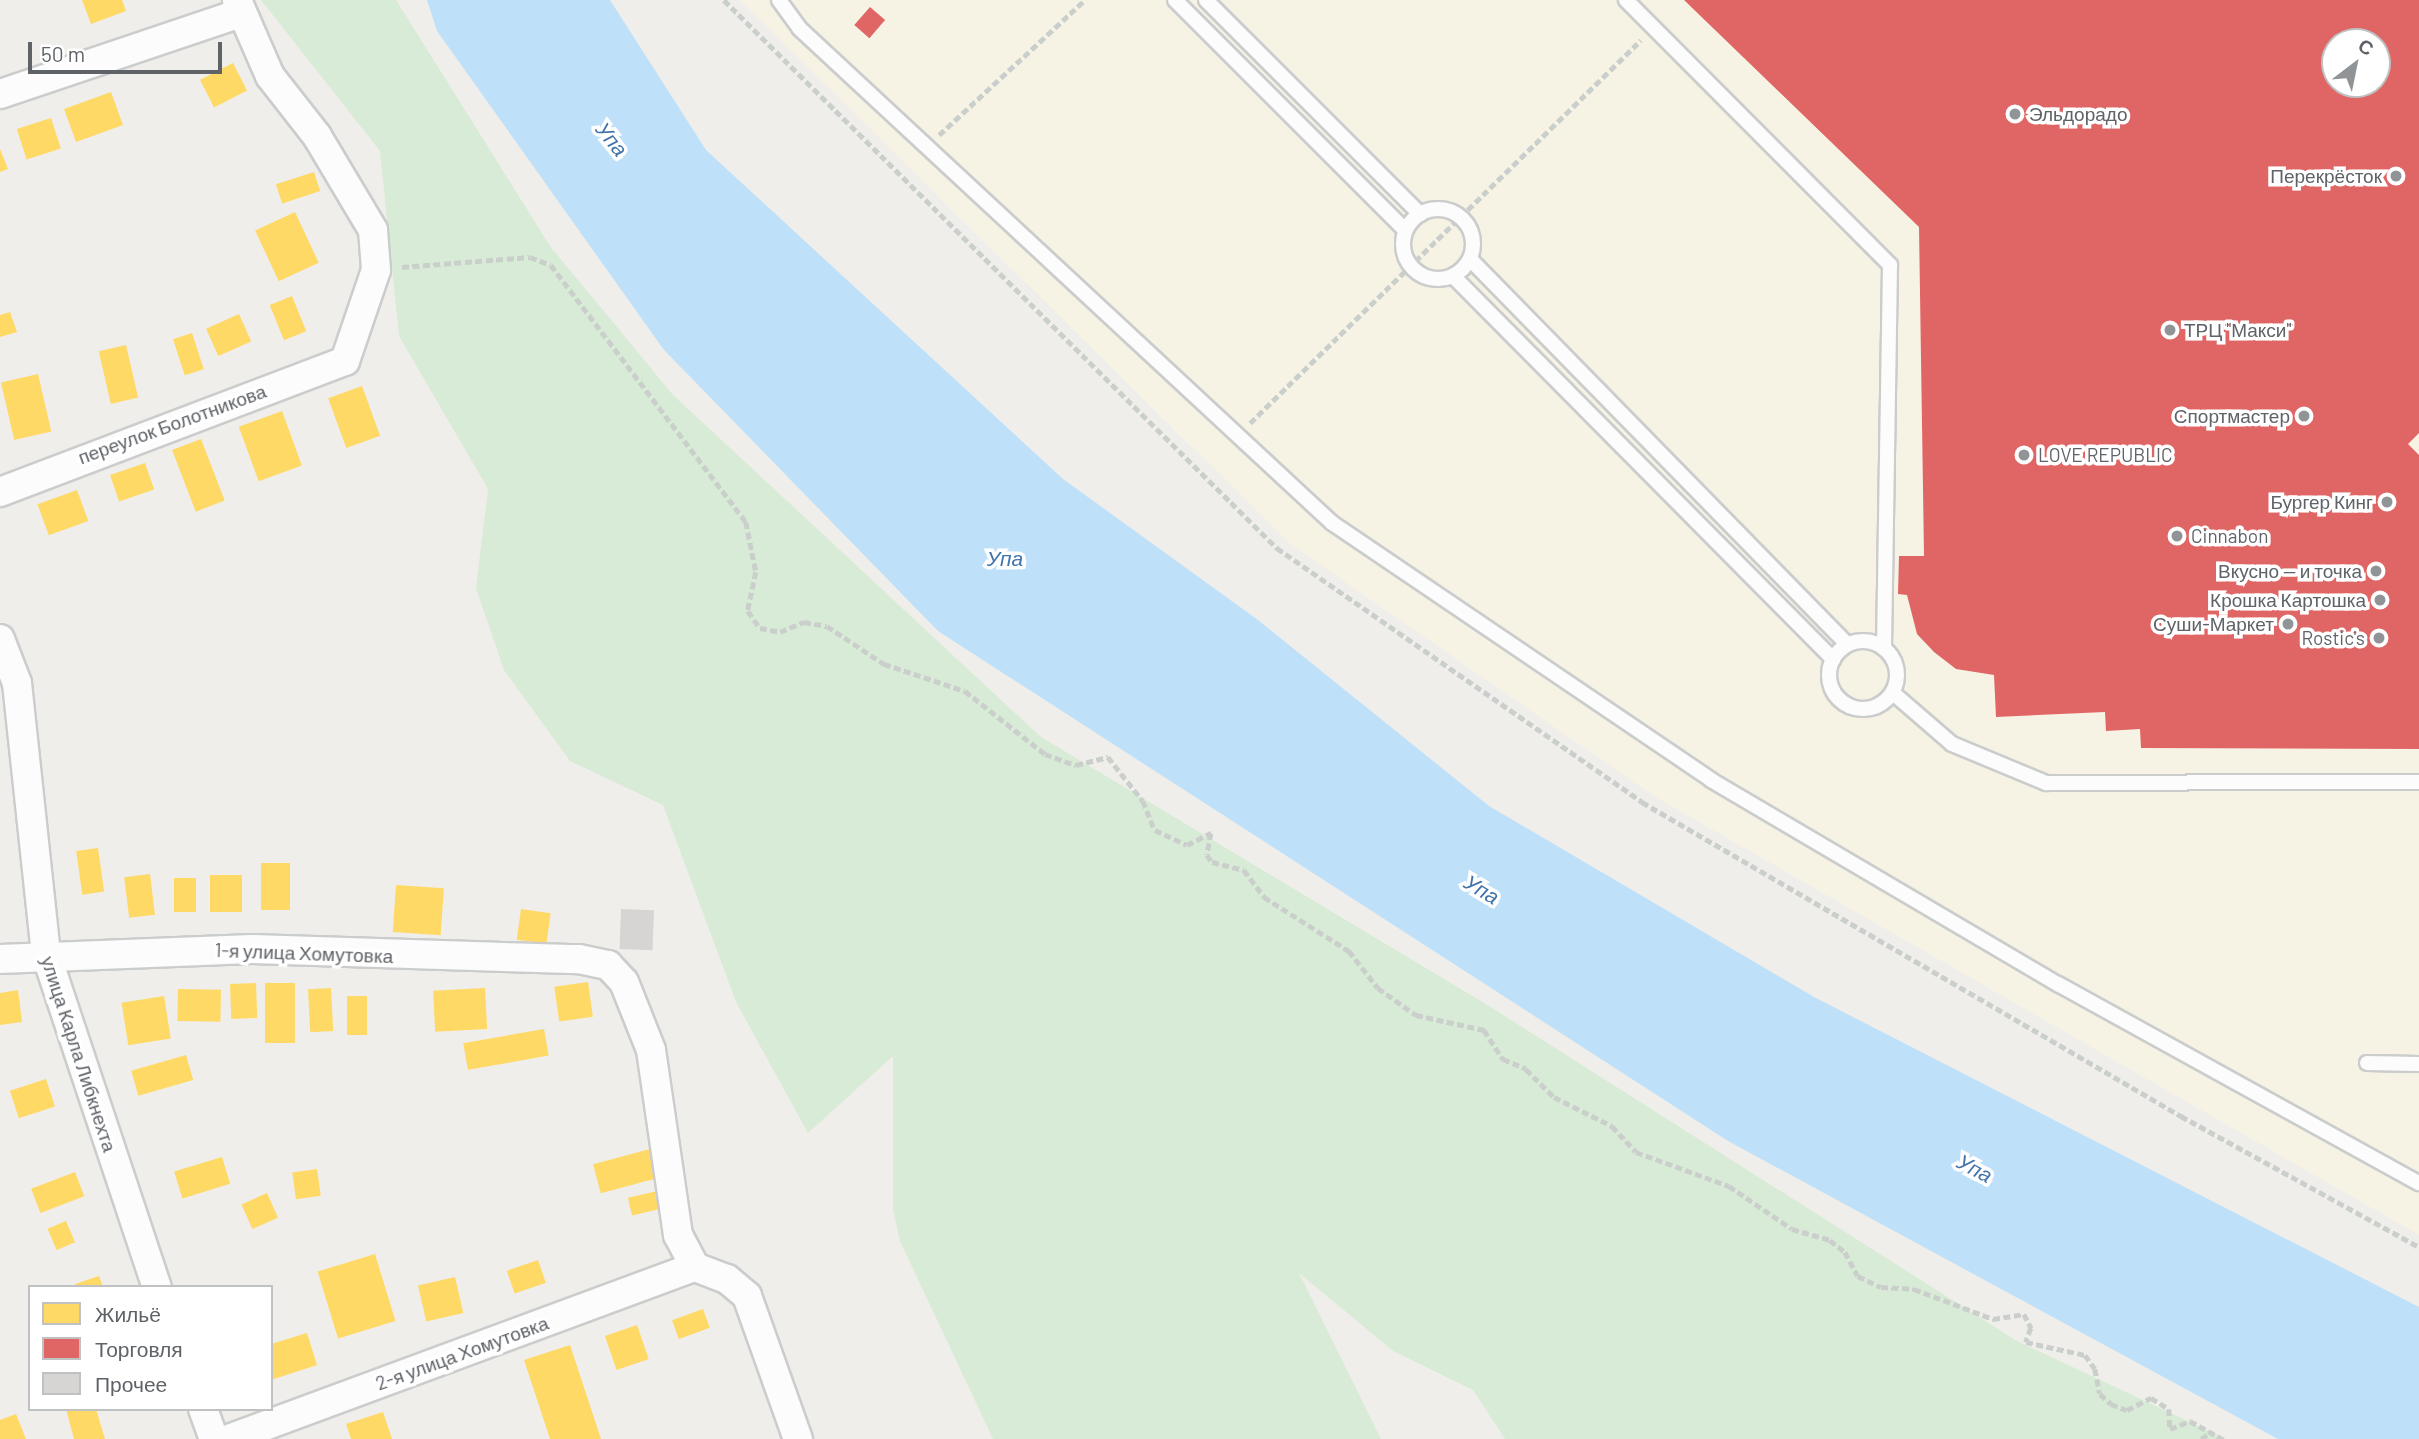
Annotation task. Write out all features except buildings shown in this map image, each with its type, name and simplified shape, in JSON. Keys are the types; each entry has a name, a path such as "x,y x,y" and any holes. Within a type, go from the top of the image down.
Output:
{"street":[{"path":"0,94 237,7 270,76 317,136 373,230 376,270"},
{"name":"переулок Болотникова","path":"0,492 345,361 376,270"},
{"name":"улица Карла Либкнехта","path":"2,644 46,954 156,1285"},
{"name":"1-я улица Хомутовка","path":"0,959 46,954 252,949 579,959 608,965 624,982 651,1050 678,1235 695,1267"},
{"path":"695,1267 747,1296 798,1439"},
{"name":"2-я улица Хомутовка","path":"229,1439 695,1267"},
{"path":"204,1411 214,1439"}],"lane":[{"path":"779,0 799,28 1332,523 1711,780 2058,984 2419,1183"},
{"path":"1175,0 1405,230"},
{"path":"1206,0 1420,214"},
{"path":"1626,0 1890,265 1884,648 1898,674 1893,693 1877,707 1846,705 1829,679 1833,659 1847,644 1866,640 1884,648"},
{"path":"1441,209 1463,220 1472,237 1469,259 1453,276 1433,279 1413,269 1403,251 1405,230 1420,214 1441,209"},
{"path":"1469,259 1847,644"},
{"path":"1453,276 1833,659"},
{"path":"1893,693 1952,744 2046,783 2419,782"},
{"path":"2367,1063 2419,1064"}],"path":[{"path":"927,146 1084,0"},
{"path":"1238,435 1463,220 1653,28"},
{"path":"376,270 530,257 551,265 746,522 757,572 748,611 760,628 780,632 804,622 827,626 884,664 965,691 1045,754 1076,765 1108,757 1143,801 1155,830 1187,845 1211,833 1208,858 1244,870 1264,897 1349,951 1378,988 1416,1015 1484,1030 1503,1059 1526,1069 1554,1097 1612,1126 1636,1152 1729,1186 1792,1229 1830,1240 1858,1276 1881,1287 1914,1289 1993,1319 2024,1314 2031,1328 2026,1342 2085,1356 2111,1405 2127,1410 2151,1398 2169,1409 2170,1429 2190,1421 2223,1439"},
{"path":"2201,1439 2211,1432"}],"shaded area":[{"path":"740,0 2419,0 2419,1235 1654,796 1289,543"}],"green space":[{"path":"261,0 396,0 550,246 673,395 1041,737 1489,1006 2017,1341 2226,1439 1505,1439 1473,1390 1393,1351 1299,1273 1381,1439 993,1439 900,1241 893,1210 893,1056 808,1133 736,1002 663,805 570,761 504,670 476,588 488,489 399,336 380,151"}],"water":[{"name":"Упа","path":"427,0 610,0 706,150 1063,479 1258,620 1489,806 1814,997 2419,1307 2419,1439 2278,1439 1728,1141 938,631 664,350 437,31"}],"place":[{"name":"Эльдорадо","path":"2015,114"},
{"name":"Перекрёсток","path":"2396,176"},
{"name":"ТРЦ \"Макси\"","path":"2170,330"},
{"name":"Спортмастер","path":"2304,416"},
{"name":"LOVE REPUBLIC","path":"2024,455"},
{"name":"Бургер Кинг","path":"2387,502"},
{"name":"Cinnabon","path":"2177,536"},
{"name":"Вкусно — и точка","path":"2376,571"},
{"name":"Крошка Картошка","path":"2380,600"},
{"name":"Суши-Маркет","path":"2288,624"},
{"name":"Rostic's","path":"2379,638"}]}
